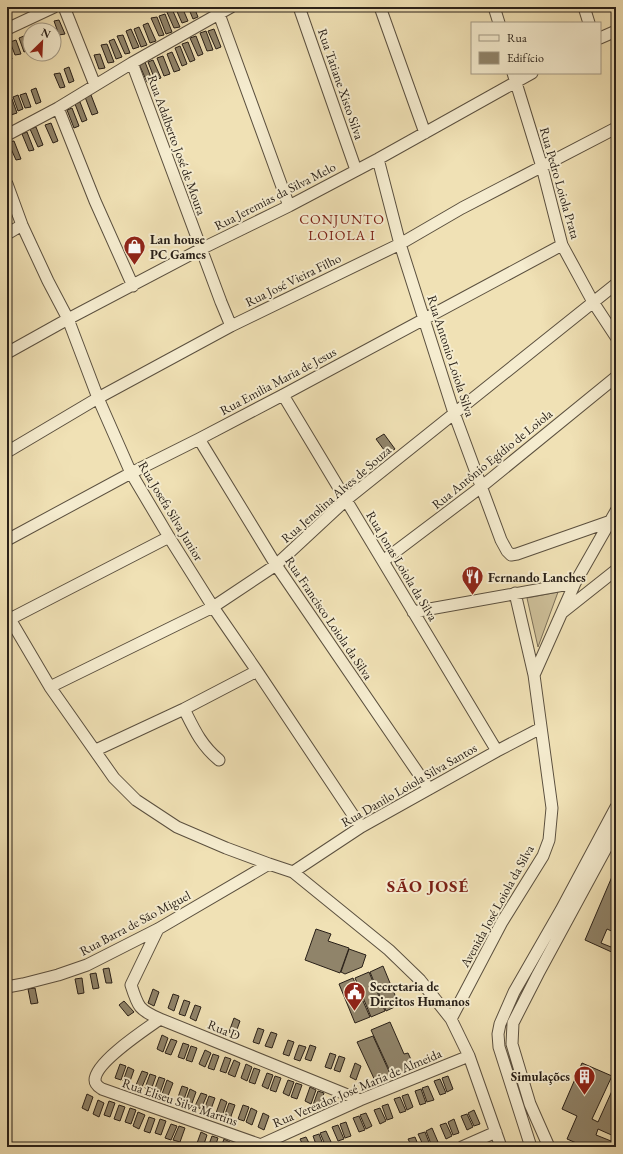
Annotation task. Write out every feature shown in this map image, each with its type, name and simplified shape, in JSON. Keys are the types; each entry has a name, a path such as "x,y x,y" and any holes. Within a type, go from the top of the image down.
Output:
{"street":[{"path":"7,29 54,7"},
{"path":"64,7 95,85"},
{"path":"7,135 58,108 132,63 231,7"},
{"name":"Rua Tatiane Xisto Silva","path":"299,7 356,170"},
{"path":"380,7 425,133"},
{"path":"494,7 499,22"},
{"path":"584,7 589,22"},
{"path":"219,14 289,206"},
{"path":"601,38 616,31"},
{"name":"Rua Adalberto José de Moura","path":"132,63 231,326"},
{"name":"Rua Jeremias da Silva Melo","path":"7,353 201,249 289,206 378,159 425,133 515,77 528,74"},
{"name":"Rua Pedro Loiola Prata","path":"515,77 542,167 562,245 593,302 616,337"},
{"path":"58,108 94,201 133,286"},
{"name":"Rua José Vieira Filho","path":"7,452 98,398 231,326 400,244 462,208 616,128"},
{"name":"Rua Antonio Loiola Silva","path":"378,159 400,244 454,413 506,551 511,555 611,521"},
{"name":"Rua Josefa Silva Junior","path":"7,184 22,225 48,281 68,319 98,398 131,473 213,607 258,671 361,827"},
{"path":"7,234 22,225"},
{"name":"Rua Emilia Maria de Jesus","path":"7,540 131,473 283,395 562,245"},
{"name":"Rua Jenolina Alves de Souza","path":"50,687 213,607 276,565 346,500 616,284"},
{"name":"Rua Antônio Egídio de Loiola","path":"384,562 481,487 616,377"},
{"name":"Rua Jonas Loiola da Silva","path":"283,395 497,751"},
{"name":"Rua Francisco Loiola da Silva","path":"199,439 276,565 429,789"},
{"path":"534,675 575,583 616,511"},
{"path":"169,537 8,617 50,687 96,750 114,778 136,800 152,812 177,827 226,848 293,872 389,950 420,980 451,1019 469,1056 501,1147"},
{"path":"561,614 616,570"},
{"path":"413,612 575,583"},
{"name":"Avenida José Loiola da Silva","path":"451,1019 502,922 543,856 549,840 552,808 534,675 515,593"},
{"path":"96,750 184,709 258,671"},
{"path":"184,709 198,736 208,750 219,760"},
{"name":"Rua Danilo Loiola Silva Santos","path":"293,872 361,827 541,728"},
{"path":"531,1147 499,1047 498,1034 500,1024 514,992 561,910 616,807"},
{"path":"549,1147 530,1104 512,1044 513,1023 541,967 616,830"},
{"name":"Rua Barra de São Miguel","path":"7,987 58,975 87,965 158,929 269,864"},
{"name":"Rua D","path":"158,929 131,985 139,1007 147,1013 160,1019 360,1100"},
{"name":"Rua Eliseu Silva Martins","path":"160,1019 118,1050 102,1067 95,1079 98,1086 102,1089 259,1146"},
{"name":"Rua Vereador José Maria de Almeida","path":"259,1146 360,1100 469,1056"},
{"path":"462,1147 496,1132"}],"shaded area":[{"path":"558,592 538,647 527,598"}],"building":[{"path":"175,7 182,7 188,21 182,23"},
{"path":"188,7 194,7 198,17 193,19"},
{"path":"172,9 180,27 174,28 166,10"},
{"path":"165,14 172,32 166,34 159,16"},
{"path":"157,17 164,35 159,36 151,18"},
{"path":"148,23 156,41 150,43 143,25"},
{"path":"62,27 65,34 62,34"},
{"path":"139,27 147,45 141,47 134,29"},
{"path":"131,29 139,47 133,49 126,31"},
{"path":"214,29 221,47 216,49 208,31"},
{"path":"206,31 213,50 207,51 200,33"},
{"path":"123,35 130,53 125,54 117,36"},
{"path":"196,36 203,54 198,56 190,38"},
{"path":"22,37 22,46 19,38"},
{"path":"114,39 122,57 116,59 109,41"},
{"path":"16,40 21,54 15,55 10,42"},
{"path":"188,42 195,60 190,62 182,44"},
{"path":"107,44 114,62 108,63 101,45"},
{"path":"7,45 12,59 7,60"},
{"path":"180,46 187,64 182,66 175,48"},
{"path":"172,52 180,70 174,72 167,54"},
{"path":"100,54 105,68 99,69 94,55"},
{"path":"163,56 170,74 164,76 157,58"},
{"path":"153,60 161,78 155,80 148,62"},
{"path":"145,62 152,80 147,82 139,64"},
{"path":"69,67 74,81 69,83 64,69"},
{"path":"60,73 65,87 60,88 54,74"},
{"path":"36,88 41,102 36,104 31,90"},
{"path":"26,93 31,107 25,108 20,95"},
{"path":"18,95 23,109 18,111 13,97"},
{"path":"91,95 98,113 92,115 85,97"},
{"path":"12,99 17,113 11,115 7,100"},
{"path":"80,102 87,120 82,122 75,104"},
{"path":"72,108 79,126 74,128 67,110"},
{"path":"51,123 58,141 53,143 45,125"},
{"path":"36,127 43,145 38,147 30,129"},
{"path":"27,132 34,150 29,151 22,134"},
{"path":"14,141 21,159 16,160 8,142"},
{"path":"384,434 395,449 387,454 376,439"},
{"path":"614,872 616,873 616,933 607,929 601,943 611,947 616,937 616,954 585,940"},
{"path":"316,929 331,934 328,941 349,948 340,973 305,960"},
{"path":"349,949 366,955 362,967 345,974 341,972"},
{"path":"383,966 399,1005 386,1011 370,972"},
{"path":"109,968 112,983 106,983 103,969"},
{"path":"369,972 385,1011 371,1017 355,978"},
{"path":"96,973 99,988 93,989 90,974"},
{"path":"82,978 84,993 78,994 75,979"},
{"path":"353,978 370,1017 355,1023 339,984"},
{"path":"35,988 38,1003 31,1004 28,989"},
{"path":"153,989 159,992 154,1006 148,1003"},
{"path":"173,994 179,996 174,1011 168,1008"},
{"path":"184,1000 190,1002 185,1016 179,1014"},
{"path":"124,1001 134,1012 128,1016 119,1005"},
{"path":"195,1005 201,1007 196,1021 190,1018"},
{"path":"234,1018 240,1021 235,1035 229,1032"},
{"path":"390,1022 404,1054 408,1053 415,1068 393,1078 371,1030"},
{"path":"258,1028 264,1030 259,1044 253,1042"},
{"path":"271,1032 277,1034 272,1048 265,1046"},
{"path":"162,1035 168,1038 163,1052 157,1049"},
{"path":"373,1036 392,1078 377,1085 357,1042"},
{"path":"171,1039 177,1041 171,1055 165,1053"},
{"path":"288,1040 294,1042 289,1056 283,1054"},
{"path":"183,1043 189,1045 184,1059 178,1057"},
{"path":"299,1045 306,1047 300,1061 294,1059"},
{"path":"310,1045 316,1047 311,1061 305,1059"},
{"path":"191,1046 197,1048 192,1062 186,1060"},
{"path":"205,1050 211,1053 205,1067 199,1064"},
{"path":"330,1053 336,1055 331,1069 325,1067"},
{"path":"213,1054 219,1056 214,1070 208,1068"},
{"path":"339,1056 345,1058 340,1072 334,1070"},
{"path":"225,1057 231,1059 226,1073 220,1071"},
{"path":"234,1060 240,1063 235,1077 228,1074"},
{"path":"355,1063 361,1066 356,1080 350,1077"},
{"name":"Simulações","path":"582,1063 612,1076 592,1119 598,1122 616,1082 616,1137 598,1129 596,1135 616,1143 616,1147 581,1147 581,1145 567,1139 577,1116 562,1109"},
{"path":"120,1064 126,1066 121,1080 115,1078"},
{"path":"246,1064 252,1067 247,1081 241,1078"},
{"path":"128,1067 134,1070 129,1084 123,1081"},
{"path":"254,1068 260,1070 255,1084 249,1082"},
{"path":"142,1071 148,1073 142,1087 136,1085"},
{"path":"267,1073 273,1075 268,1089 262,1086"},
{"path":"150,1074 156,1076 151,1090 145,1088"},
{"path":"275,1076 281,1078 276,1092 270,1090"},
{"path":"448,1076 453,1089 447,1092 442,1078"},
{"path":"159,1077 165,1079 160,1093 154,1091"},
{"path":"440,1079 446,1093 440,1095 434,1081"},
{"path":"167,1080 173,1083 168,1096 162,1094"},
{"path":"288,1080 294,1082 289,1096 283,1093"},
{"path":"296,1083 302,1085 297,1099 291,1097"},
{"path":"182,1086 188,1088 183,1102 177,1100"},
{"path":"428,1086 434,1100 427,1102 422,1088"},
{"path":"310,1087 316,1090 311,1104 305,1101"},
{"path":"190,1089 196,1092 191,1106 185,1103"},
{"path":"421,1089 426,1103 420,1105 415,1091"},
{"path":"318,1091 324,1093 319,1107 313,1105"},
{"path":"201,1093 207,1095 201,1109 195,1106"},
{"path":"87,1094 93,1097 88,1111 82,1108"},
{"path":"408,1094 413,1107 407,1110 402,1096"},
{"path":"209,1096 215,1098 210,1112 204,1110"},
{"path":"400,1097 406,1111 400,1113 394,1099"},
{"path":"221,1099 227,1102 222,1116 216,1113"},
{"path":"98,1100 104,1103 99,1117 93,1114"},
{"path":"109,1101 115,1103 110,1117 104,1115"},
{"path":"229,1103 235,1105 230,1119 224,1117"},
{"path":"388,1104 393,1118 387,1120 382,1106"},
{"path":"119,1105 125,1107 120,1121 114,1119"},
{"path":"243,1105 249,1107 244,1121 238,1119"},
{"path":"130,1108 136,1110 131,1124 125,1122"},
{"path":"251,1108 257,1111 252,1125 246,1122"},
{"path":"380,1108 386,1121 380,1124 374,1110"},
{"path":"474,1110 480,1124 474,1126 468,1113"},
{"path":"138,1112 145,1115 139,1129 133,1126"},
{"path":"263,1113 269,1116 264,1130 258,1127"},
{"path":"366,1113 372,1126 366,1129 360,1115"},
{"path":"467,1114 473,1127 467,1130 461,1116"},
{"path":"359,1116 365,1130 359,1132 353,1118"},
{"path":"149,1117 155,1119 150,1133 144,1131"},
{"path":"160,1119 166,1121 161,1135 155,1133"},
{"path":"454,1119 459,1133 453,1135 448,1122"},
{"path":"346,1122 351,1136 345,1138 340,1124"},
{"path":"446,1123 452,1136 446,1139 440,1125"},
{"path":"171,1124 177,1126 171,1140 165,1138"},
{"path":"338,1125 344,1139 338,1141 332,1127"},
{"path":"179,1126 185,1128 180,1142 173,1140"},
{"path":"432,1128 438,1142 431,1144 426,1131"},
{"path":"326,1131 332,1144 326,1147 320,1133"},
{"path":"201,1132 207,1135 203,1147 197,1147 196,1146"},
{"path":"425,1132 430,1145 424,1147 418,1134"},
{"path":"319,1134 324,1147 317,1147 313,1136"},
{"path":"212,1136 218,1138 215,1147 208,1147"},
{"path":"306,1137 311,1147 304,1147 300,1139"},
{"path":"415,1137 419,1147 412,1147 408,1139"},
{"path":"224,1139 230,1142 228,1147 221,1147"}],"place":[{"name":"Lan house PC Games","path":"135,266"},
{"name":"Fernando Lanches","path":"472,596"},
{"name":"Secretaria de Direitos Humanos","path":"355,1012"},
{"name":"Simulações","path":"585,1096"}],"district":[{"name":"CONJUNTO LOIOLA I","path":"342,228"},
{"name":"SÃO JOSÉ","path":"428,886"}]}
